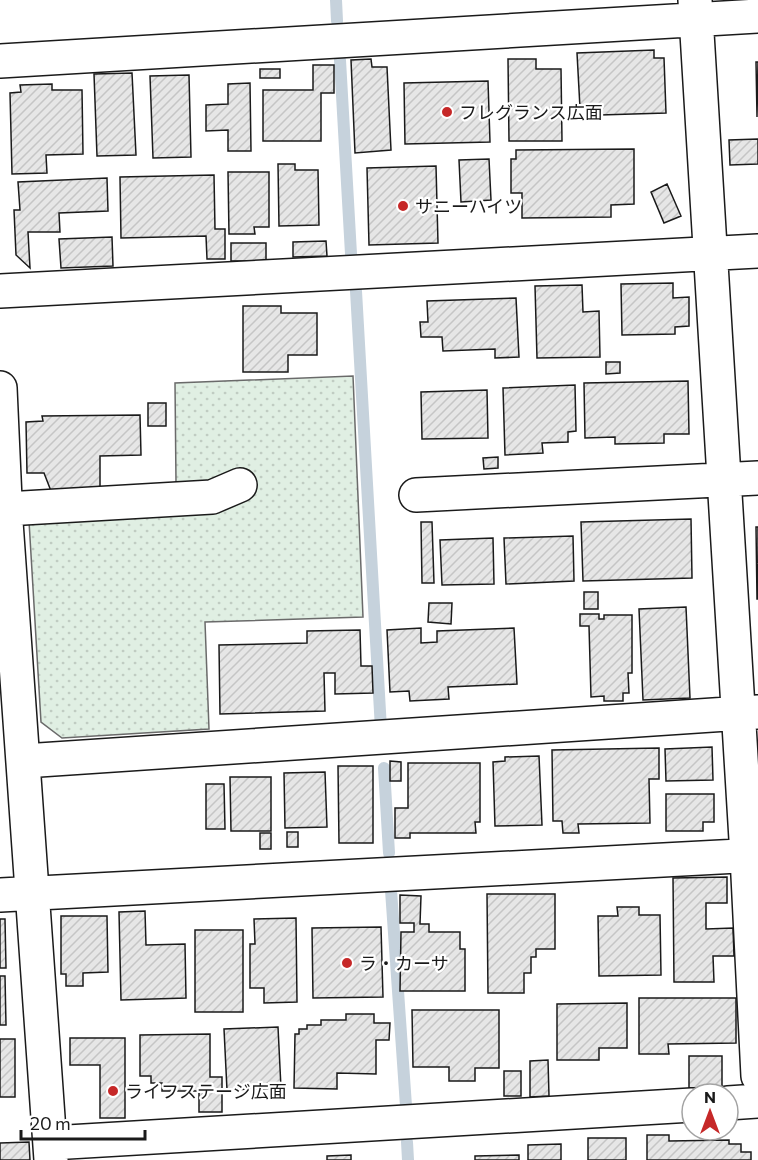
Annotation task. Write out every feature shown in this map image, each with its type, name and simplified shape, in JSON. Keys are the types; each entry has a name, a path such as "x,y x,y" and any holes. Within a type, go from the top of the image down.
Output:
{"street":[{"path":"696,10 723,479 748,712 758,1076"},
{"path":"0,62 696,10 758,16"},
{"path":"0,291 758,251"},
{"path":"0,388 8,654 24,761 51,1151 680,1106"},
{"path":"416,495 758,478"},
{"path":"4,518 212,497 240,485"},
{"path":"24,761 748,712"},
{"path":"0,895 753,855"},
{"path":"740,1102 758,1101"}],"green space":[{"path":"353,376 363,617 205,622 209,729 62,738 41,722 29,521 215,483 176,482 175,383"}],"building":[{"path":"654,50 654,58 664,58 666,113 600,115 600,108 580,108 577,53"},
{"path":"371,59 372,67 387,67 391,150 355,153 351,60"},
{"path":"508,59 536,59 536,69 561,69 562,141 509,141"},
{"path":"756,62 758,62 757,117"},
{"path":"313,65 334,65 334,93 321,93 321,141 263,141 263,90 313,90"},
{"path":"260,69 280,69 280,78 260,78"},
{"path":"132,73 136,155 97,156 94,74"},
{"path":"189,75 191,157 153,158 150,76"},
{"name":"フレグランス広面","path":"488,81 490,142 405,144 404,83"},
{"path":"250,83 251,151 228,151 228,130 206,131 206,105 228,104 228,84"},
{"path":"52,84 52,90 82,90 83,154 46,155 47,173 12,174 10,93 21,92 20,85"},
{"path":"758,139 758,164 730,165 729,140"},
{"path":"634,149 634,204 611,205 611,217 522,218 522,193 511,193 511,159 516,159 516,150"},
{"path":"489,159 491,200 461,202 459,160"},
{"path":"278,164 295,164 295,170 318,170 319,225 279,226"},
{"name":"サニーハイツ","path":"436,166 438,243 369,245 367,168"},
{"path":"228,172 269,172 269,227 254,227 255,234 229,234"},
{"path":"214,175 215,229 225,229 225,259 207,259 206,236 121,238 120,177"},
{"path":"107,178 108,211 59,213 60,232 28,232 30,268 16,255 14,210 20,210 18,182"},
{"path":"667,184 681,216 664,223 651,192"},
{"path":"112,237 113,266 61,268 59,239"},
{"path":"326,241 327,256 293,257 293,242"},
{"path":"231,243 266,243 266,261 231,261"},
{"path":"673,283 673,298 689,297 689,326 675,327 675,334 622,335 621,284"},
{"path":"582,285 583,312 599,311 600,357 537,358 535,286"},
{"path":"516,298 519,357 495,358 495,349 443,351 442,337 421,337 420,322 428,322 427,301"},
{"path":"243,306 281,306 281,313 317,313 317,355 288,355 288,372 243,372"},
{"path":"606,362 620,362 620,373 606,374"},
{"path":"688,381 689,434 664,434 664,443 615,444 615,437 585,438 584,383"},
{"path":"575,385 576,431 568,432 568,442 542,443 543,453 505,455 503,388"},
{"path":"487,390 488,438 422,439 421,392"},
{"path":"148,403 166,403 166,426 148,426"},
{"path":"140,415 141,455 100,456 100,491 51,491 44,473 27,473 26,422 43,421 42,416"},
{"path":"498,457 498,468 484,469 483,458"},
{"path":"691,519 692,578 583,581 581,522"},
{"path":"421,522 432,522 434,583 422,583"},
{"path":"756,527 758,527 758,599 757,599"},
{"path":"573,536 574,581 506,584 504,538"},
{"path":"493,538 494,584 442,585 440,540"},
{"path":"584,592 598,592 598,609 584,609"},
{"path":"429,603 452,603 451,624 428,622"},
{"path":"686,607 690,698 643,700 639,609"},
{"path":"580,614 599,614 599,619 604,619 604,615 632,615 632,673 628,673 629,693 623,693 623,701 604,701 604,696 591,697 589,626 580,626"},
{"path":"421,628 421,643 437,642 437,631 514,628 517,684 448,687 449,699 410,701 409,691 390,692 387,630"},
{"path":"360,630 361,666 372,666 373,693 335,694 335,673 324,673 325,711 220,714 219,645 307,643 307,631"},
{"path":"712,747 713,780 666,781 665,749"},
{"path":"659,748 659,779 649,779 650,823 578,824 579,833 563,833 562,821 553,821 552,750"},
{"path":"539,756 542,825 495,826 493,762 505,761 505,757"},
{"path":"390,761 401,762 401,781 390,781"},
{"path":"408,763 480,763 480,822 475,822 476,833 410,833 410,838 395,838 395,808 408,808"},
{"path":"338,766 373,766 373,843 339,843"},
{"path":"325,772 327,827 285,828 284,773"},
{"path":"230,777 271,777 271,831 231,831"},
{"path":"206,784 224,784 225,829 206,829"},
{"path":"666,794 714,794 714,822 703,822 703,831 666,831"},
{"path":"287,832 298,832 298,847 287,847"},
{"path":"260,833 271,833 271,849 260,849"},
{"path":"727,877 727,903 706,903 706,929 733,928 734,956 713,956 714,982 674,982 673,878"},
{"path":"487,894 555,894 555,949 536,949 536,957 531,957 531,973 524,973 524,993 488,993"},
{"path":"400,895 421,896 420,924 429,924 429,932 460,932 460,949 465,949 465,991 400,991 401,932 414,932 414,923 400,923"},
{"path":"617,907 639,907 639,915 660,915 661,975 599,976 598,916 618,916"},
{"path":"145,911 146,945 185,944 186,998 121,1000 119,912"},
{"path":"61,916 107,916 108,972 83,973 83,986 66,986 66,974 61,974"},
{"path":"296,918 297,1002 264,1003 264,988 250,988 250,944 255,944 254,919"},
{"path":"0,919 5,919 6,968 0,968"},
{"name":"ラ・カーサ","path":"381,927 383,997 313,998 312,928"},
{"path":"195,930 243,930 243,1012 195,1012"},
{"path":"0,976 5,976 6,1025 0,1025"},
{"path":"639,998 736,998 736,1043 668,1044 669,1054 639,1054"},
{"path":"627,1003 627,1048 599,1048 599,1060 557,1060 557,1004"},
{"path":"412,1010 499,1010 499,1068 475,1068 475,1081 449,1081 449,1067 413,1067"},
{"path":"346,1014 374,1014 374,1023 390,1023 389,1040 376,1040 376,1074 337,1073 337,1089 294,1088 295,1034 299,1034 299,1029 307,1029 307,1025 321,1025 321,1020 346,1020"},
{"path":"278,1027 281,1088 227,1090 224,1029"},
{"path":"210,1034 210,1077 222,1077 222,1112 199,1112 199,1091 162,1091 162,1083 151,1083 151,1076 140,1076 140,1035"},
{"name":"ライフステージ広面","path":"70,1038 125,1038 125,1118 100,1118 100,1065 70,1065"},
{"path":"0,1039 15,1039 15,1097 0,1097"},
{"path":"689,1056 722,1056 722,1082 689,1082"},
{"path":"548,1060 549,1096 530,1097 530,1061"},
{"path":"504,1071 521,1071 521,1096 504,1096"},
{"path":"647,1135 669,1135 669,1141 680,1142 729,1142 729,1144 741,1144 741,1152 751,1152 751,1160 647,1160"},
{"path":"588,1138 626,1138 626,1160 588,1160"},
{"path":"29,1142 30,1160 0,1160 0,1143"},
{"path":"561,1144 561,1160 528,1160 528,1145"},
{"path":"351,1155 351,1160 327,1160 327,1156"},
{"path":"519,1155 519,1160 475,1160 475,1156"}],"waterway":[{"path":"336,0 337,21"},
{"path":"340,60 351,254"},
{"path":"356,291 381,729"},
{"path":"384,768 389,853"},
{"path":"391,890 406,1106"},
{"path":"407,1142 408,1160"}],"place":[{"name":"フレグランス広面","path":"447,112"},
{"name":"サニーハイツ","path":"403,206"},
{"name":"ラ・カーサ","path":"347,963"},
{"name":"ライフステージ広面","path":"113,1091"}]}
